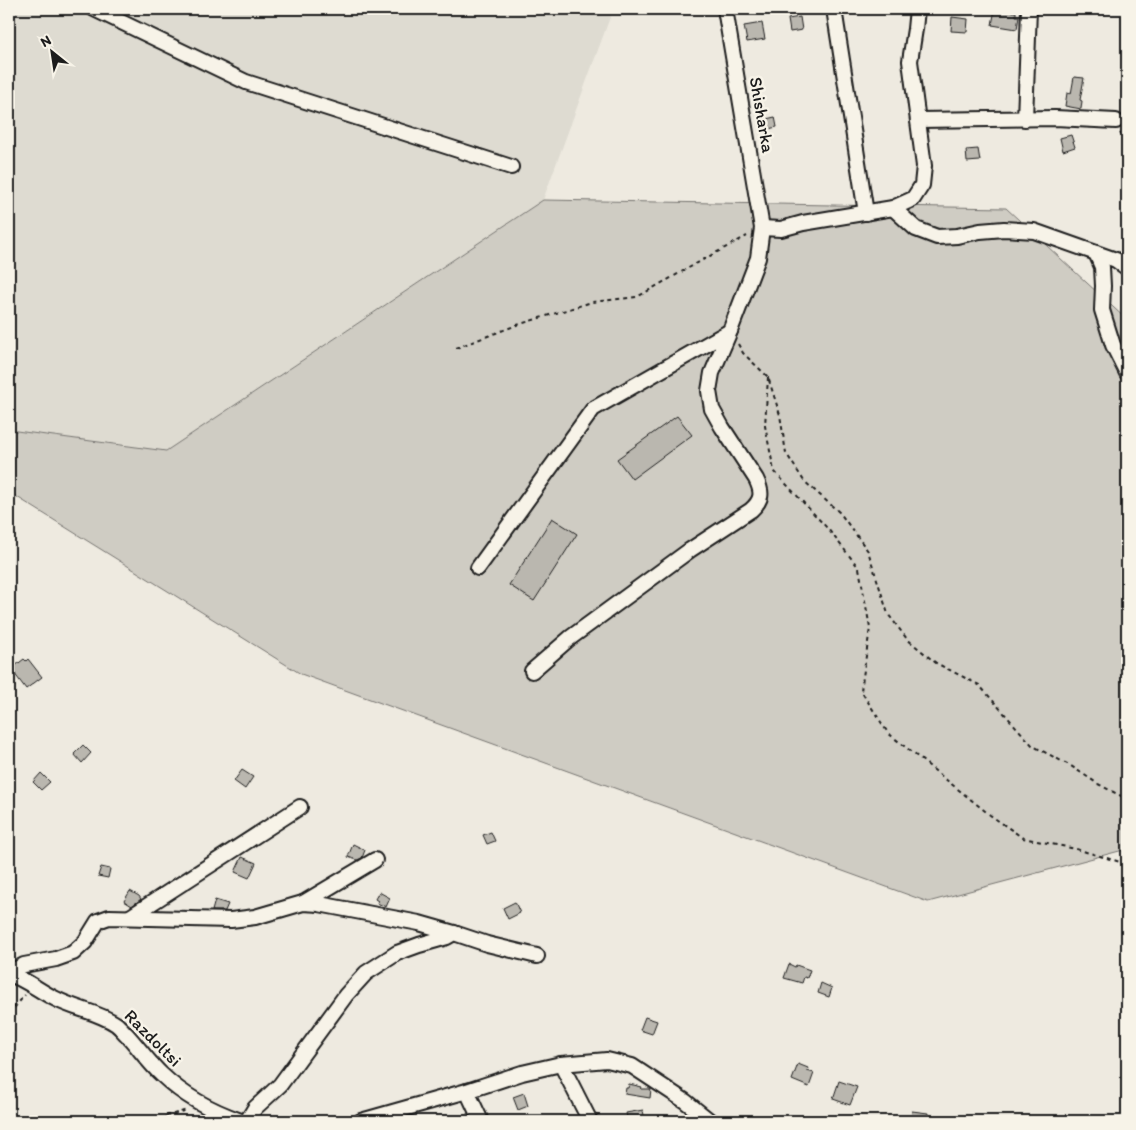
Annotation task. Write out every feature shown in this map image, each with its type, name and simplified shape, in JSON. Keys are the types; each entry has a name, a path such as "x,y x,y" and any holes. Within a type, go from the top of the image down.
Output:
{"street":[{"path":"94,9 246,82 511,167"},
{"name":"Shisharka","path":"532,671 570,638 690,550 758,504 760,487 712,409 709,391 712,373 758,258 762,228 725,9"},
{"path":"834,9 866,213"},
{"path":"762,228 781,229 893,208 913,199 922,185 924,166 910,61 917,9"},
{"path":"1025,119 1029,9"},
{"path":"918,120 1054,118 1116,121"},
{"path":"893,208 916,229 937,237 957,236 980,231 1034,231 1116,260 1127,268"},
{"path":"1096,253 1102,267 1102,310 1113,345 1127,373"},
{"path":"478,568 593,409 730,331"},
{"path":"130,918 300,807"},
{"path":"10,974 24,965 56,959 73,952 85,942 98,921 109,917 231,920 255,917 304,903 374,860"},
{"path":"304,903 319,904 419,923 487,944 537,956"},
{"path":"246,1121 255,1108 280,1085 346,995 366,973 398,953 454,933"},
{"name":"Razdoltsi","path":"10,974 56,1000 117,1024 162,1075 182,1091 203,1105 225,1116 241,1121"},
{"path":"361,1121 467,1091 522,1073 561,1064 607,1060 632,1066 685,1101 710,1121"},
{"path":"561,1064 590,1121"},
{"path":"467,1091 481,1121"}],"path":[{"path":"456,348 518,325 592,302 638,298 762,228"},
{"path":"730,331 743,353 768,377 780,415 786,453 804,480 840,513 868,551 888,614 907,639 936,663 979,685 1033,746 1127,799"},
{"path":"768,377 765,426 774,471 828,529 859,568 870,628 861,691 888,733 990,815 1023,838 1076,849 1127,864"},
{"path":"9,1014 33,986"},
{"path":"150,1121 203,1105"},
{"path":"104,1121 141,1121"}],"shaded area":[{"path":"9,9 613,9 543,200 166,451 9,430"},
{"path":"543,200 1006,208 1127,320 1127,849 928,902 301,674 9,492 9,430 166,451"}],"building":[{"path":"995,9 1016,12 1016,16 1019,16 1017,29 992,25"},
{"path":"800,17 802,30 790,32 788,19"},
{"path":"952,17 968,19 967,32 951,31"},
{"path":"762,23 765,39 747,42 744,26"},
{"path":"1074,77 1084,78 1080,100 1082,101 1081,109 1065,106 1067,93 1071,94"},
{"path":"775,117 777,127 768,129 766,119"},
{"path":"1071,135 1075,147 1063,151 1060,138"},
{"path":"978,149 980,161 967,162 966,150"},
{"path":"677,416 692,435 632,479 617,459"},
{"path":"552,518 577,534 534,601 509,585"},
{"path":"24,659 26,661 28,659 42,677 26,689 11,669"},
{"path":"83,745 91,753 82,763 74,754"},
{"path":"242,770 253,777 245,789 234,781"},
{"path":"41,773 50,782 41,790 33,782"},
{"path":"491,832 495,841 487,844 483,835"},
{"path":"353,844 365,850 362,858 357,860 348,857"},
{"path":"242,857 256,863 249,878 235,872"},
{"path":"101,867 110,869 108,878 98,876"},
{"path":"130,891 141,899 132,906 124,901"},
{"path":"379,892 390,898 386,907 377,903 378,901 375,899"},
{"path":"215,900 228,904 225,911 212,911"},
{"path":"515,902 520,913 508,919 503,908"},
{"path":"789,964 810,970 807,978 804,977 802,983 784,978"},
{"path":"821,983 832,988 829,997 818,993"},
{"path":"645,1017 657,1021 652,1034 640,1030"},
{"path":"798,1064 808,1068 807,1071 814,1073 809,1087 792,1080"},
{"path":"839,1081 857,1087 850,1105 833,1099"},
{"path":"629,1084 642,1087 641,1089 651,1089 650,1098 625,1094"},
{"path":"524,1093 528,1106 518,1110 513,1097"},
{"path":"643,1110 645,1121 628,1121 626,1113"},
{"path":"912,1111 928,1113 927,1121 910,1121"}]}
